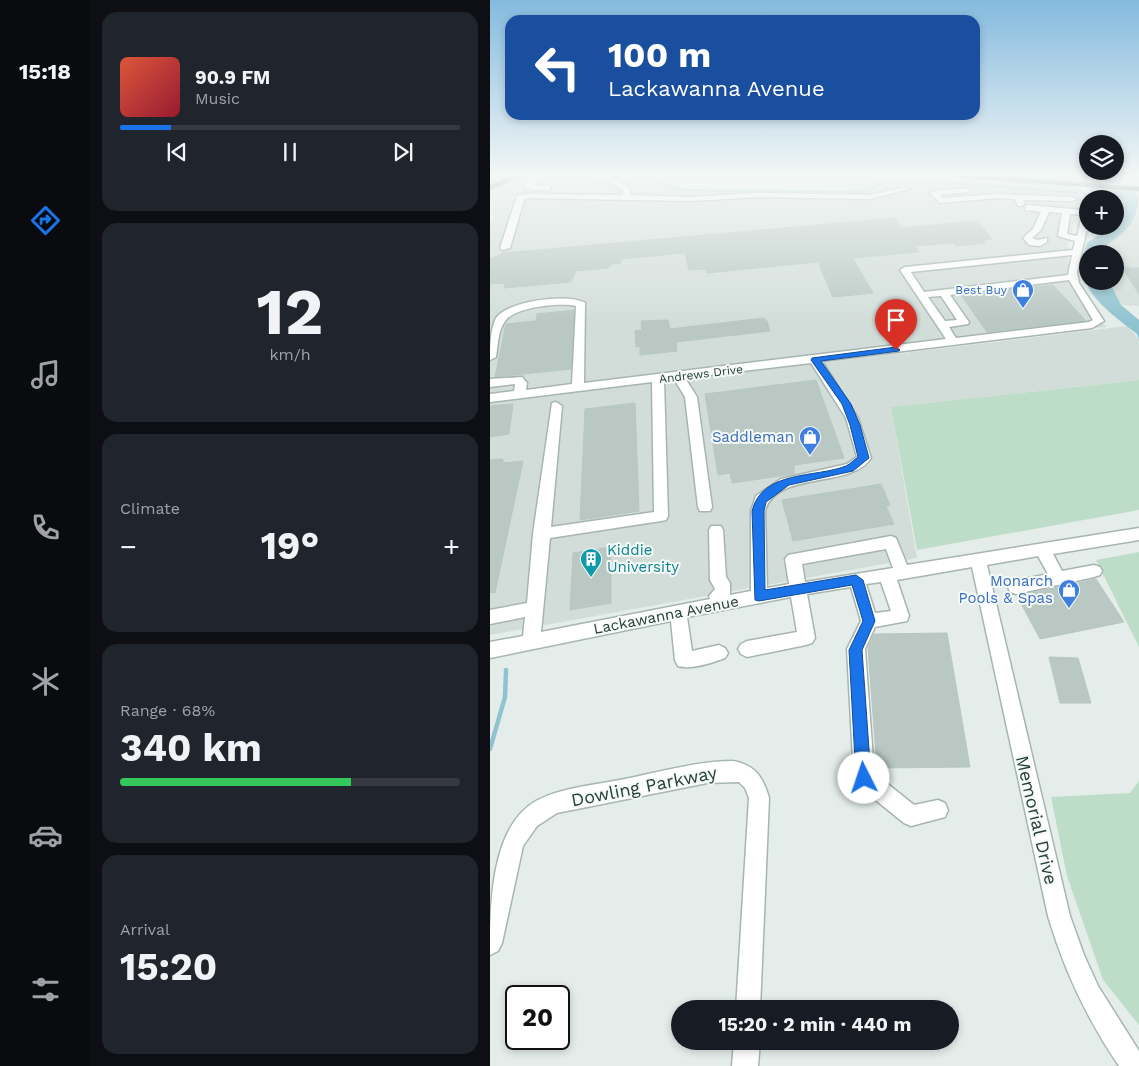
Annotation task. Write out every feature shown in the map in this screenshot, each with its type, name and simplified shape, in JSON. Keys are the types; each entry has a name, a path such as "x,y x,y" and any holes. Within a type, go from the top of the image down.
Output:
{"street":[{"path":"506,248 513,225"},
{"path":"1039,225 1037,230 1027,238 1032,243 1040,243 1044,240"},
{"path":"1064,225 1062,236 1081,240"},
{"path":"921,295 1073,277 1072,272 1082,235"},
{"path":"953,342 905,270 1078,252"},
{"name":"Andrews Drive","path":"490,398 815,360 1097,324 1099,321 1098,317 1083,297 1073,277"},
{"path":"941,325 964,322 944,292"},
{"path":"490,356 503,315 526,306 576,302 581,305 578,388"},
{"path":"759,596 758,511 761,500 786,482 850,468 864,458 855,425 846,404 815,360"},
{"path":"678,376 691,397 706,507"},
{"path":"541,534 661,516 658,379"},
{"path":"490,383 518,380 521,382 519,395"},
{"path":"531,642 556,406"},
{"path":"716,530 718,593"},
{"name":"Lackawanna Avenue","path":"490,650 678,612 718,593 759,596 1139,534"},
{"path":"747,649 806,638 793,559 891,542 901,616 869,621"},
{"path":"1042,549 1058,578"},
{"name":"Memorial Drive","path":"978,560 1059,916 1070,953 1083,985 1103,1021 1134,1066"},
{"path":"1016,587 1094,571"},
{"path":"856,580 869,621 856,650 864,778 912,816 938,810"},
{"path":"490,617 534,608"},
{"path":"678,612 684,660 719,653"},
{"name":"Dowling Parkway","path":"490,943 513,845 519,830 536,812 557,803 707,773 727,770 739,771 751,778 757,786 759,798 748,1000"},
{"path":"746,1066 747,1050"}],"shaded area":[{"path":"490,225 1073,225 1068,247 1069,280 1106,327 826,353 830,362 1127,326 1139,339 1139,380 891,407 917,558 490,635"},
{"path":"1130,225 1139,225 1139,306 1121,305 1114,290 1124,290 1124,245 1106,245 1118,235 1124,235 1124,230"}],"green space":[{"path":"1139,380 1139,510 917,550 891,407"},
{"path":"1139,552 1139,647 1096,560"},
{"path":"1139,781 1139,1025 1103,980 1067,876 1051,797 1130,793"}],"water":[{"path":"1124,225 1130,225 1124,231"},
{"path":"1098,235 1119,235 1107,245 1086,245"},
{"path":"1090,290 1114,290 1121,305 1139,320 1139,339 1137,334 1094,296"}],"building":[{"path":"820,225 899,225 901,228 936,225 980,225 992,239 983,240 986,243 956,246 953,243 915,246 919,252 853,258 873,293 833,297 818,262 707,273 706,269 689,270 685,253 620,259 621,263 612,264 608,268 576,271 571,282 504,288 505,283 490,284 490,259 504,253"},
{"path":"1124,268 1139,268 1139,294 1124,270"},
{"name":"Best Buy","path":"1053,285 1086,321 987,332 961,295"},
{"path":"574,310 571,369 495,377 506,324 536,321 537,314"},
{"path":"764,318 770,331 676,342 677,351 640,355 640,346 636,347 635,331 642,330 641,321 668,320 670,329"},
{"path":"816,380 844,458 794,465 794,474 732,483 730,473 718,475 705,394"},
{"path":"635,403 639,511 580,520 585,409"},
{"path":"513,404 509,434 490,437 490,406"},
{"path":"503,459 503,463 523,461 495,593 490,592 490,460"},
{"path":"881,484 890,505 886,506 894,524 793,541 782,500"},
{"name":"Kiddie University","path":"611,547 611,603 570,610 573,553"},
{"name":"Monarch Pools & Spas","path":"1096,579 1124,622 1040,639 1017,596"},
{"path":"947,633 970,767 877,768 868,648 874,634"},
{"path":"1049,657 1078,658 1091,703 1060,703"}],"waterway":[{"path":"490,749 505,697 506,670"}],"place":[{"name":"Best Buy","path":"1023,309"},
{"name":"Saddleman","path":"810,456"},
{"name":"Kiddie University","path":"591,578"},
{"name":"Monarch Pools & Spas","path":"1069,609"}],"route":[{"path":"864,778 856,650 869,621 856,580 759,596 758,511 761,500 786,482 850,468 858,465 864,458 855,425 846,404 815,360 896,350"}]}
